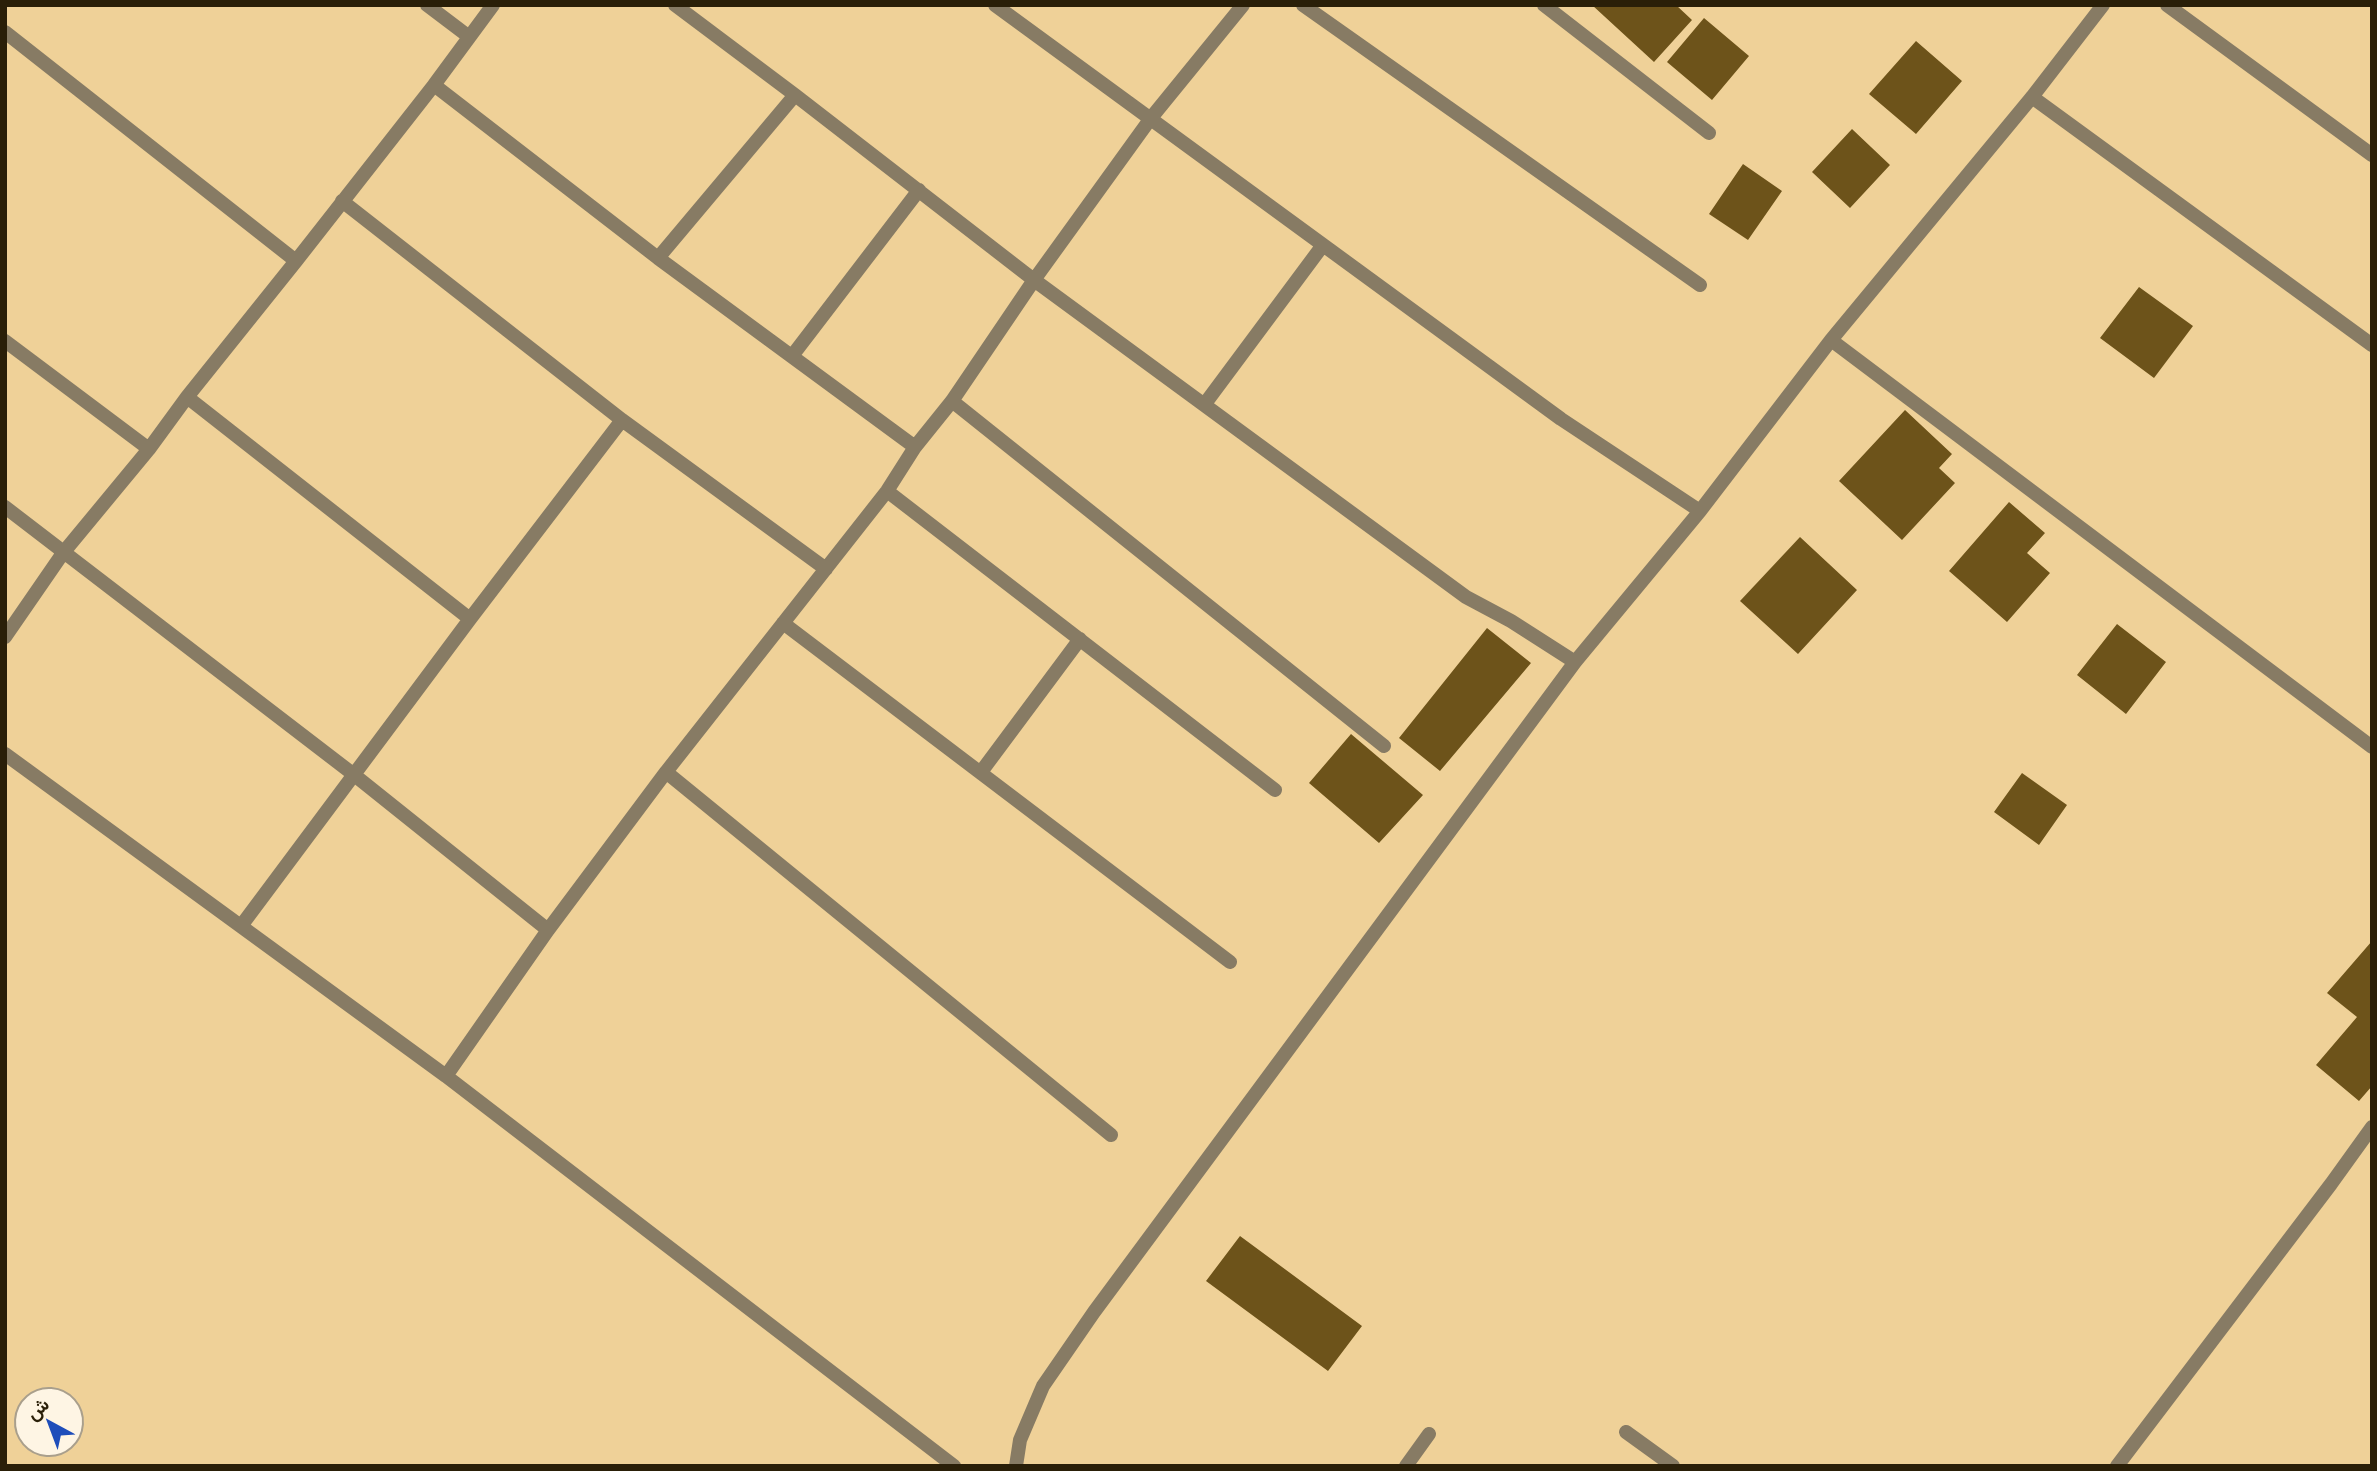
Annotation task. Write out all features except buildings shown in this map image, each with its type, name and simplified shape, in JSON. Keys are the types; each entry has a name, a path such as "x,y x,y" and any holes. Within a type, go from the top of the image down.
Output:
{"street":[{"path":"427,5 468,36"},
{"path":"5,637 63,553 149,449 187,397 434,85 492,5"},
{"path":"674,5 1034,280 1466,597 1511,621 1574,662"},
{"path":"995,5 1561,419 1700,511"},
{"path":"446,1076 548,930 666,772 887,491 915,447 952,401 1034,280 1151,118 1244,5"},
{"path":"1303,5 1700,285"},
{"path":"1544,5 1709,133"},
{"path":"1016,1466 1020,1440 1043,1386 1094,1312 1574,662 1700,511 1831,340 2032,97 2103,5"},
{"path":"2167,5 2372,155"},
{"path":"5,33 296,261"},
{"path":"434,85 658,258 915,447"},
{"path":"658,258 795,95"},
{"path":"2032,97 2372,345"},
{"path":"792,356 919,190"},
{"path":"342,201 622,419 826,569"},
{"path":"1204,405 1323,244"},
{"path":"1831,340 2372,747"},
{"path":"5,341 149,449"},
{"path":"187,397 470,619"},
{"path":"952,401 1384,746"},
{"path":"242,926 353,774 622,419"},
{"path":"887,491 1275,790"},
{"path":"5,507 353,774 548,930"},
{"path":"783,623 1230,962"},
{"path":"981,772 1080,639"},
{"path":"5,754 446,1076 954,1466"},
{"path":"666,772 1111,1135"},
{"path":"2117,1466 2372,1127"},
{"path":"1626,1432 1673,1466"},
{"path":"1406,1466 1429,1434"}]}
